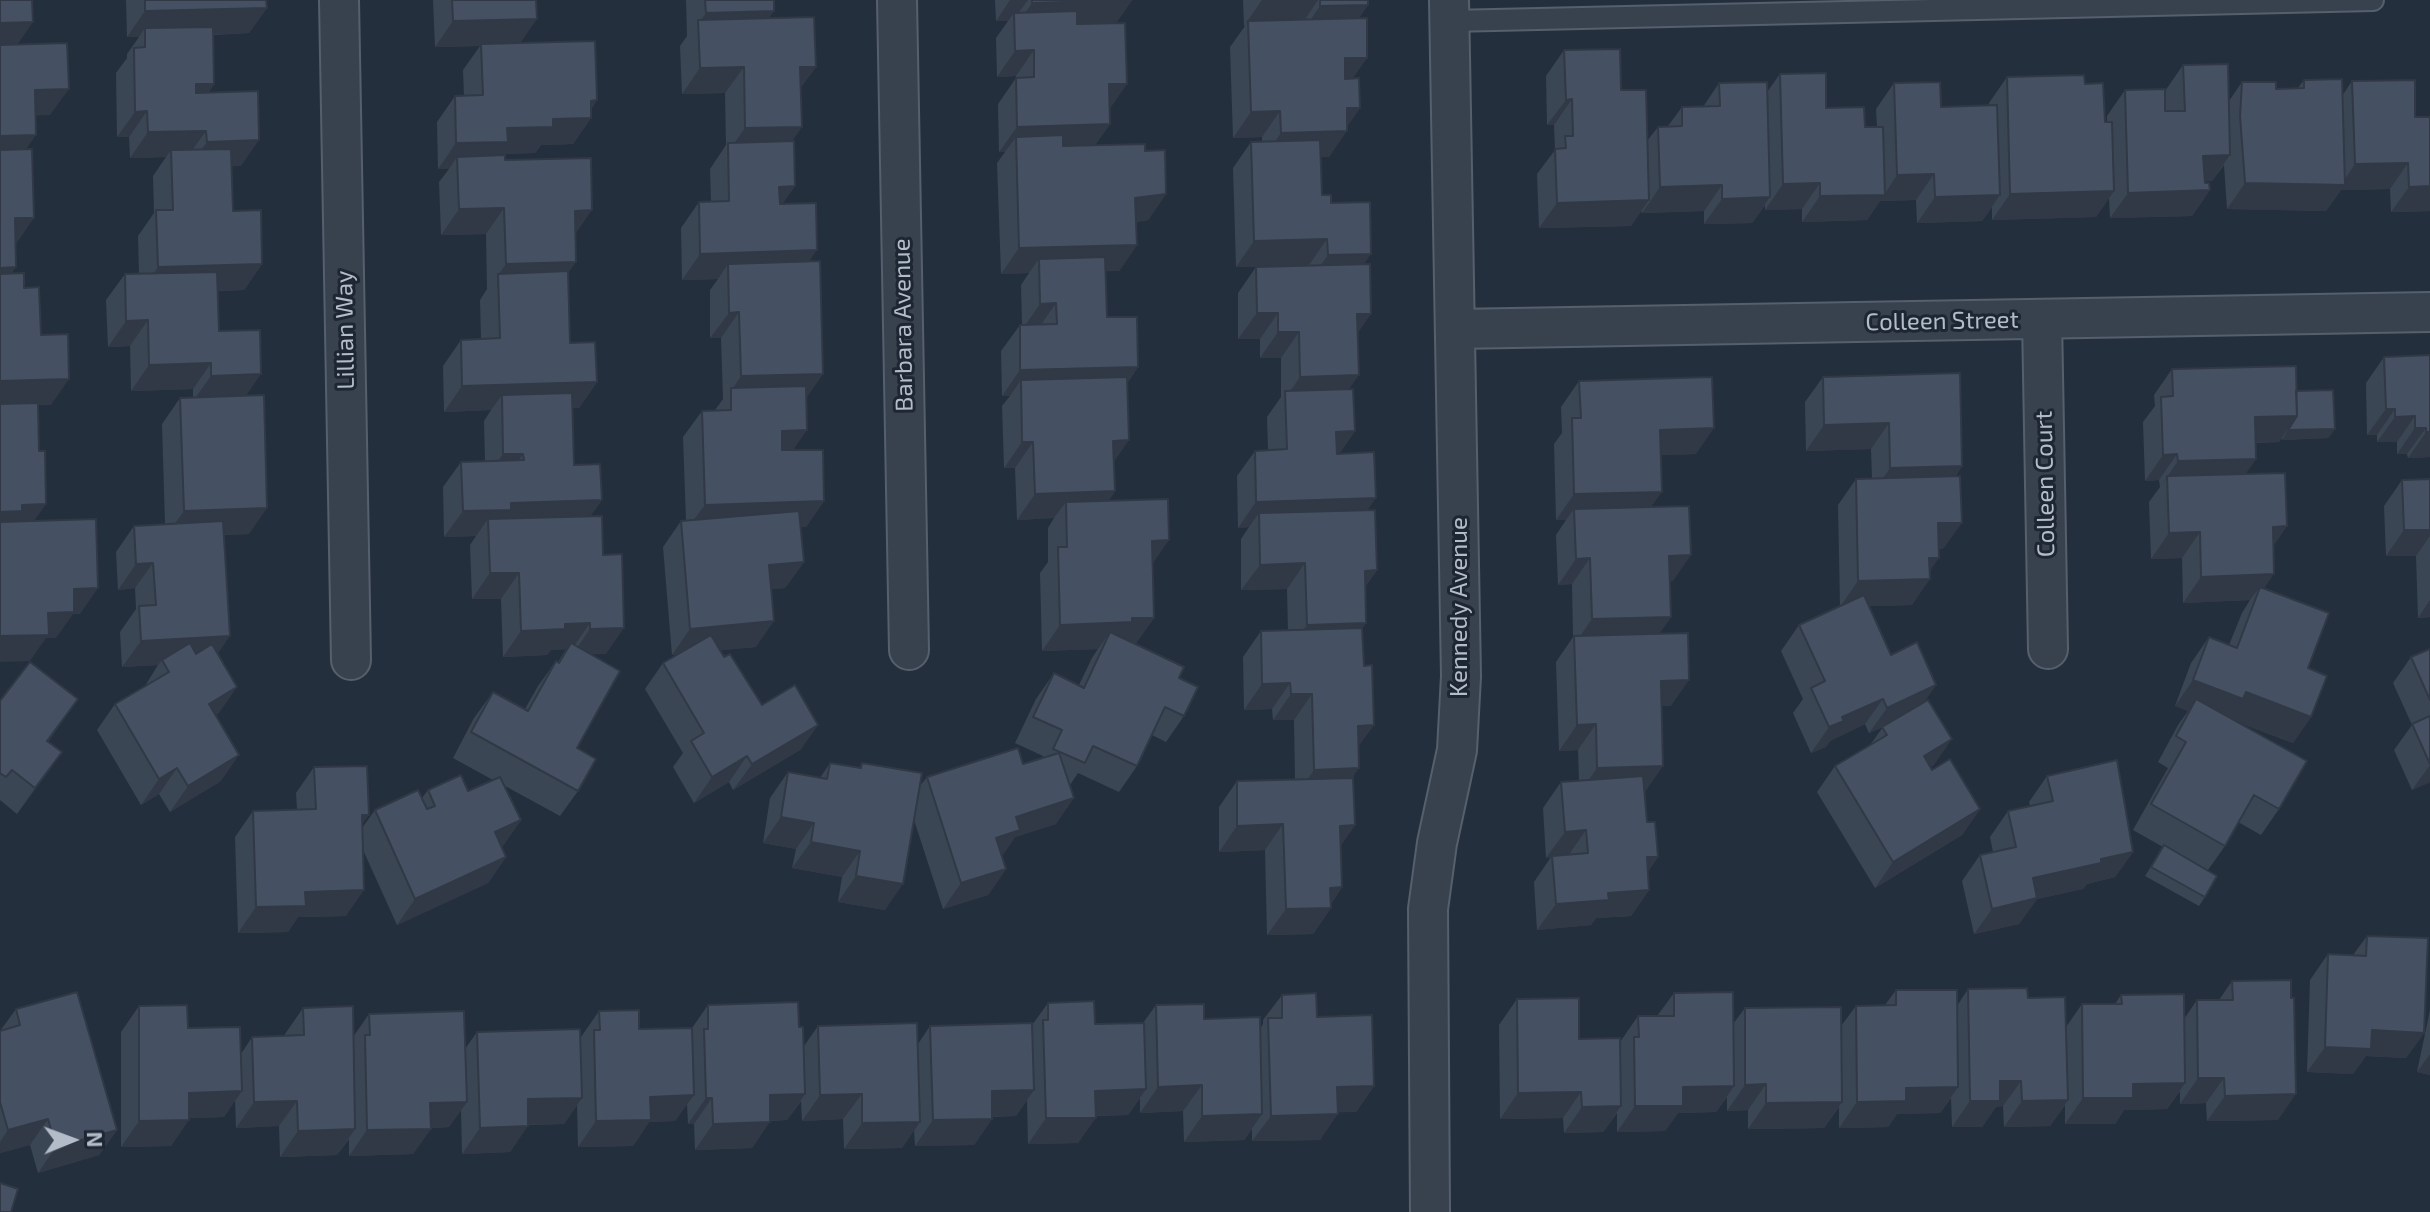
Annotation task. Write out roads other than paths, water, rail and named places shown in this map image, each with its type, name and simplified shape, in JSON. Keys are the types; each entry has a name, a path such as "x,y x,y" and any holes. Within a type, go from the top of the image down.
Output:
{"street":[{"name":"Lillian Way","path":"339,0 351,660"},
{"name":"Barbara Avenue","path":"897,0 909,650"},
{"name":"Kennedy Avenue","path":"1430,1212 1428,909 1437,843 1457,750 1461,676 1449,10"},
{"name":"Colleen Street","path":"1455,329 2430,312"},
{"name":"Colleen Court","path":"2042,319 2048,649"}],"lane":[{"path":"1449,10 2373,0"}]}
